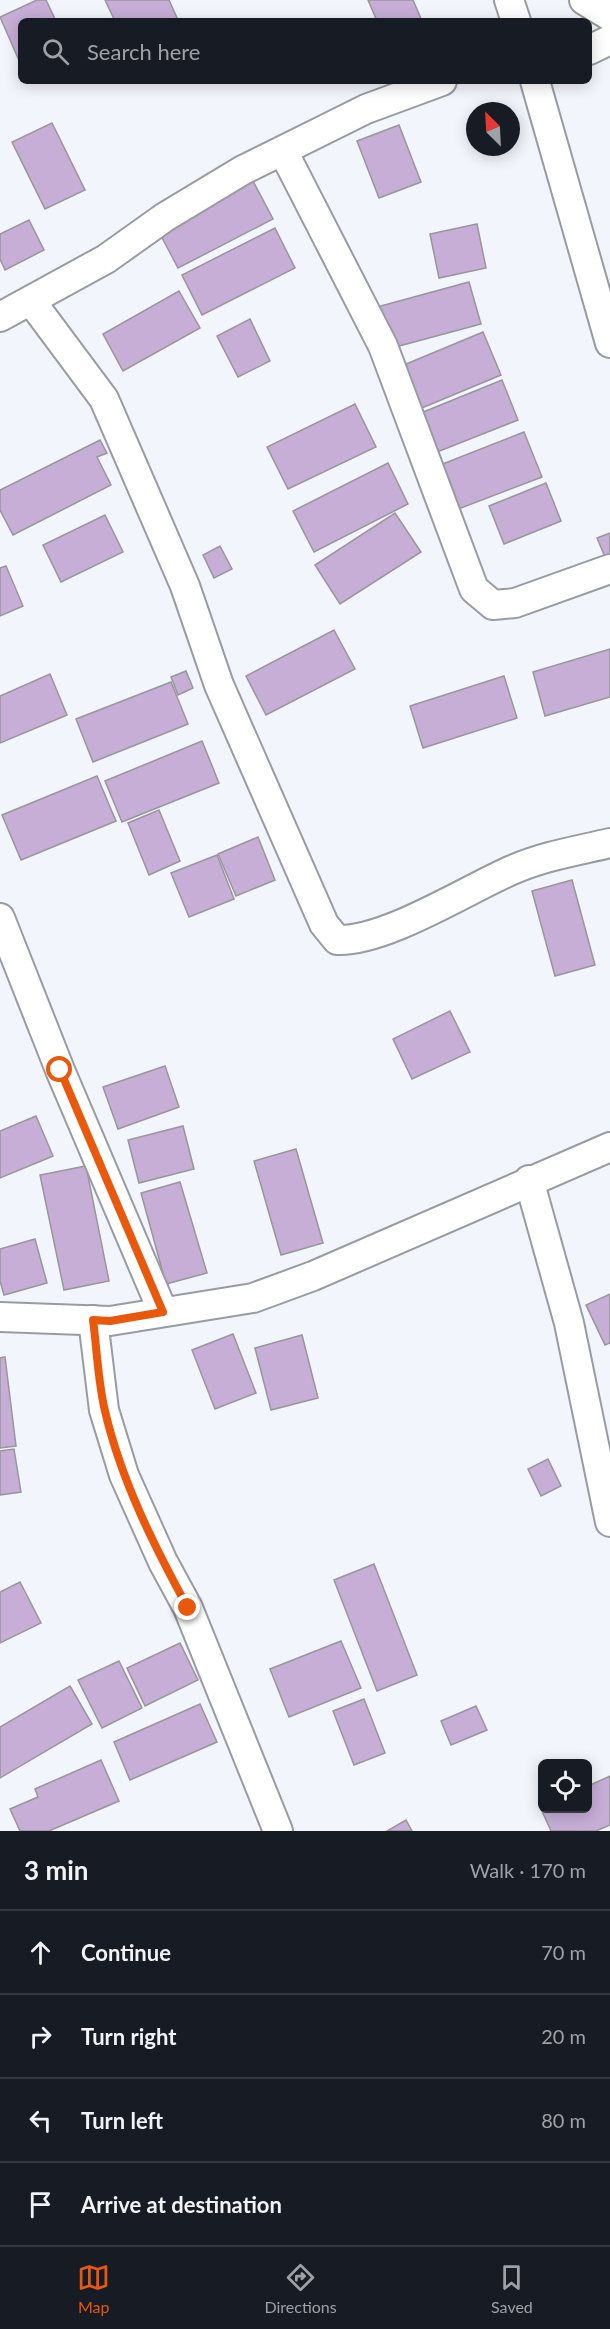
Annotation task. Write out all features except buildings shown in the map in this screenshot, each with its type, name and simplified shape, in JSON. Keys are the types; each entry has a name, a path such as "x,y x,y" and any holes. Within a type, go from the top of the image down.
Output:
{"street":[{"path":"509,0 515,18"},
{"path":"584,0 610,16"},
{"path":"592,49 610,40"},
{"path":"0,317 106,259 165,217 243,170 366,109 434,84"},
{"path":"536,84 610,343"},
{"path":"283,151 383,346 474,589 493,605 515,603 610,569"},
{"path":"31,302 104,399 185,586 219,686 324,924 337,940 350,941 380,933 537,860 610,843"},
{"path":"0,918 60,1070 163,1312"},
{"path":"0,1317 110,1321 254,1298 313,1276 529,1180 610,1147"},
{"path":"529,1180 569,1323 610,1522"},
{"path":"93,1320 105,1410 124,1475 163,1562 188,1608 278,1831"}],"route":[{"path":"60,1070 163,1312 110,1321 93,1320 105,1410 124,1475 163,1562 188,1608"}]}
